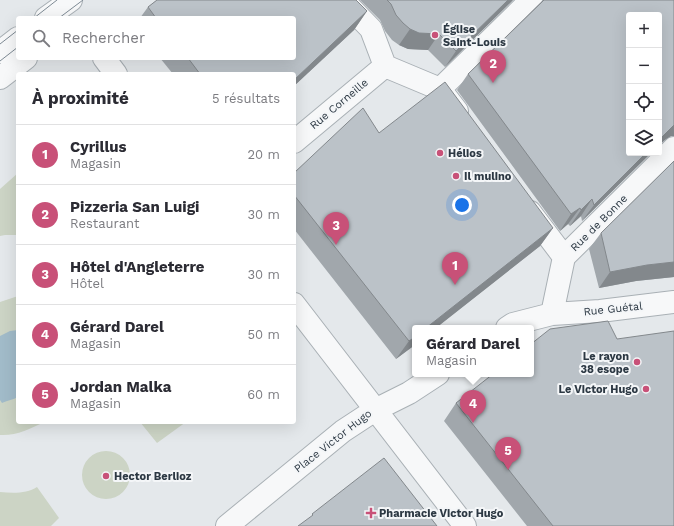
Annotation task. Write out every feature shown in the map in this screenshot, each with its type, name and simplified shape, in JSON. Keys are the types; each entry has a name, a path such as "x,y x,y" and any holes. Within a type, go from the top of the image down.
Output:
{"street":[{"path":"344,0 371,29 385,66 440,89 468,127"},
{"path":"440,89 531,0"},
{"path":"50,16 67,6"},
{"path":"0,52 16,40"},
{"path":"0,78 23,60"},
{"path":"106,60 114,72"},
{"name":"Rue Corneille","path":"296,140 385,66"},
{"name":"Rue de Bonne","path":"552,314 564,257 674,148"},
{"path":"518,195 564,257"},
{"name":"Rue Guétal","path":"552,314 600,311 674,302"},
{"name":"Place Victor Hugo","path":"227,526 343,431 376,410 296,307"},
{"path":"512,325 552,314"},
{"path":"433,377 376,410 465,526"}],"green space":[{"path":"16,175 16,235 0,236 0,189"},
{"path":"16,297 16,424 39,424 17,433 6,435 0,435 0,302"},
{"path":"142,424 183,424 157,443"},
{"path":"106,451 115,453 123,458 128,466 130,475 128,484 123,492 115,497 106,499 97,497 89,492 84,484 82,475 84,466 89,458 97,453"},
{"path":"37,487 59,518 51,526 0,526 0,492 24,492"}],"water":[{"path":"16,330 16,398 2,403 0,400 0,336 10,331"}],"building":[{"path":"157,0 356,0 367,11 296,78 296,72 198,72 190,60 296,60 296,16 155,16 148,7"},
{"path":"387,0 508,0 456,51 439,34 419,33 410,29 396,15 391,4"},
{"path":"544,0 674,0 674,125 662,137 662,12 626,12 626,156 643,156 594,205 592,199 581,210 580,208 571,214 468,74"},
{"path":"445,82 553,228 430,325 412,325 412,339 409,341 296,198 296,171 363,108 379,133"},
{"path":"674,161 674,262 647,265 610,272 601,233"},
{"path":"608,321 617,339 674,331 674,526 553,526 456,403 489,377 534,377 534,342 550,329"},
{"path":"384,458 437,526 298,526 313,515 312,514"}],"tram line":[{"path":"37,16 57,0"},
{"path":"62,16 83,0"},
{"path":"0,44 16,32"},
{"path":"0,61 16,49"}],"place":[{"name":"Église Saint-Louis","path":"435,35"},
{"name":"Pizzeria San Luigi","path":"493,83"},
{"name":"Hélios","path":"440,153"},
{"name":"Il mulino","path":"456,176"},
{"name":"Hôtel d'Angleterre","path":"336,245"},
{"name":"Cyrillus","path":"455,285"},
{"name":"Le rayon 38 esope","path":"637,362"},
{"name":"Le Victor Hugo","path":"646,389"},
{"name":"Gérard Darel","path":"473,423"},
{"name":"Jordan Malka","path":"508,470"},
{"name":"Hector Berlioz","path":"106,476"},
{"name":"Pharmacie Victor Hugo","path":"371,513"}]}
